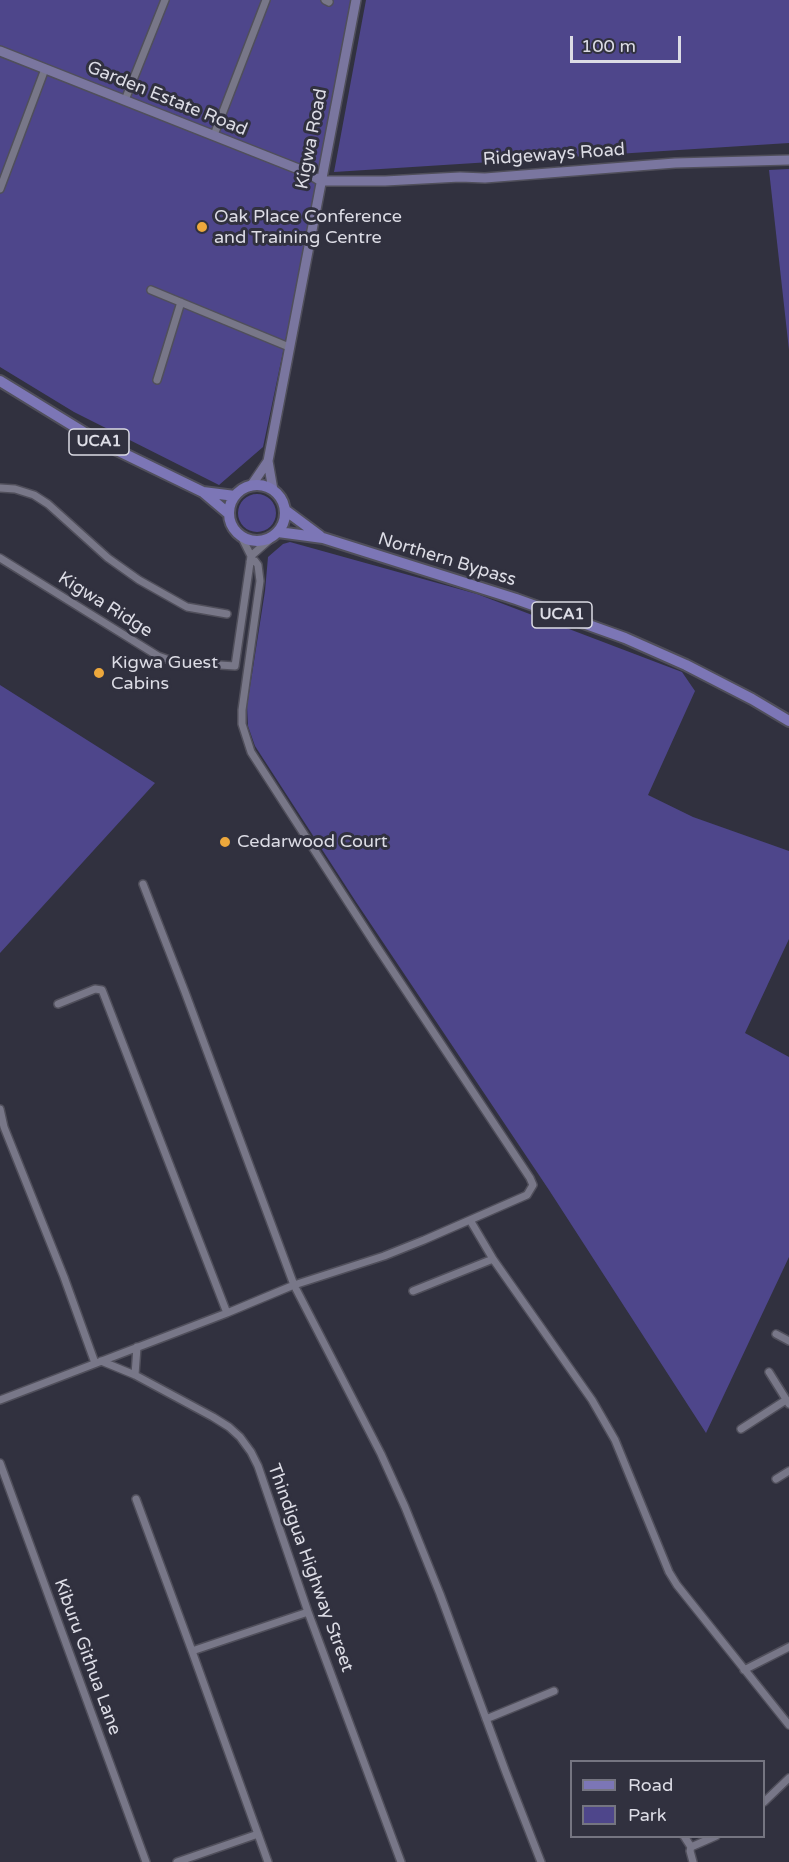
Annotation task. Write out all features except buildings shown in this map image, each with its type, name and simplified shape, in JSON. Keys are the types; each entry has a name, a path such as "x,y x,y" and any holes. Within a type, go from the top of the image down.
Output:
{"main road":[{"name":"UCA1","path":"0,381 98,441 203,492 230,514"},
{"path":"251,486 264,486 273,490 281,499 285,510 284,522 276,533 260,541 241,536 233,527 230,514 235,496 251,486"},
{"name":"UCA1","path":"203,492 235,496"},
{"name":"UCA1","path":"285,510 323,538"},
{"name":"UCA1","path":"276,533 323,538"},
{"name":"Northern Bypass","path":"323,538 516,599 625,638 686,665 789,721"}],"street":[{"path":"125,100 165,0"},
{"path":"214,135 266,0"},
{"name":"Kigwa Road","path":"268,461 356,0"},
{"name":"Garden Estate Road","path":"0,51 306,172 321,181"},
{"path":"0,189 45,69"},
{"name":"Ridgeways Road","path":"321,181 486,178 675,164 789,160"},
{"path":"151,290 290,346"},
{"path":"157,380 181,302"},
{"path":"251,486 268,461"},
{"path":"268,461 273,490"},
{"path":"0,488 15,489 34,495 48,504 108,558 149,586 187,606 227,614"},
{"path":"250,559 276,533"},
{"path":"0,1400 294,1285 384,1256 526,1195 532,1185 531,1178 344,897 248,745 242,724 242,710 260,581 258,565 250,559 241,536"},
{"name":"Kigwa Ridge","path":"0,558 158,656 176,662 235,666 250,559"},
{"path":"143,884 294,1285 381,1454 440,1594 541,1862"},
{"path":"58,1004 95,989 102,990 227,1313"},
{"path":"0,1109 4,1127 98,1362"},
{"path":"470,1220 493,1259 592,1400 615,1440 676,1585 789,1725"},
{"path":"412,1291 493,1259"},
{"path":"776,1334 789,1341"},
{"path":"135,1375 137,1347"},
{"name":"Thindigua Highway Street","path":"98,1362 135,1375 229,1427 251,1452 401,1862"},
{"path":"741,1428 788,1402 769,1372"},
{"name":"Kiburu Githua Lane","path":"0,1463 146,1862"},
{"path":"776,1479 789,1471"},
{"path":"136,1499 268,1862"},
{"path":"192,1651 308,1612"},
{"path":"744,1670 789,1647"},
{"path":"486,1719 554,1691"},
{"path":"765,1801 789,1778"},
{"path":"177,1862 258,1834"},
{"path":"685,1838 691,1847 693,1862"},
{"path":"691,1847 711,1838"}],"green space":[{"path":"0,0 357,0 263,447 219,485 74,412 0,367"},
{"path":"366,0 789,0 789,143 334,172"},
{"path":"789,169 789,350 769,170"},
{"path":"257,494 270,500 276,513 270,526 257,532 244,526 238,513 244,500"},
{"path":"290,542 477,594 682,672 695,691 648,795 693,817 789,851 789,939 745,1033 789,1057 789,1257 706,1433 549,1190 356,902 255,746 248,726 247,706 268,557 283,544"},
{"path":"0,685 155,783 0,953"}],"place":[{"name":"Oak Place Conference and Training Centre","path":"202,227"},
{"name":"Kigwa Guest Cabins","path":"99,673"},
{"name":"Cedarwood Court","path":"225,842"}]}
